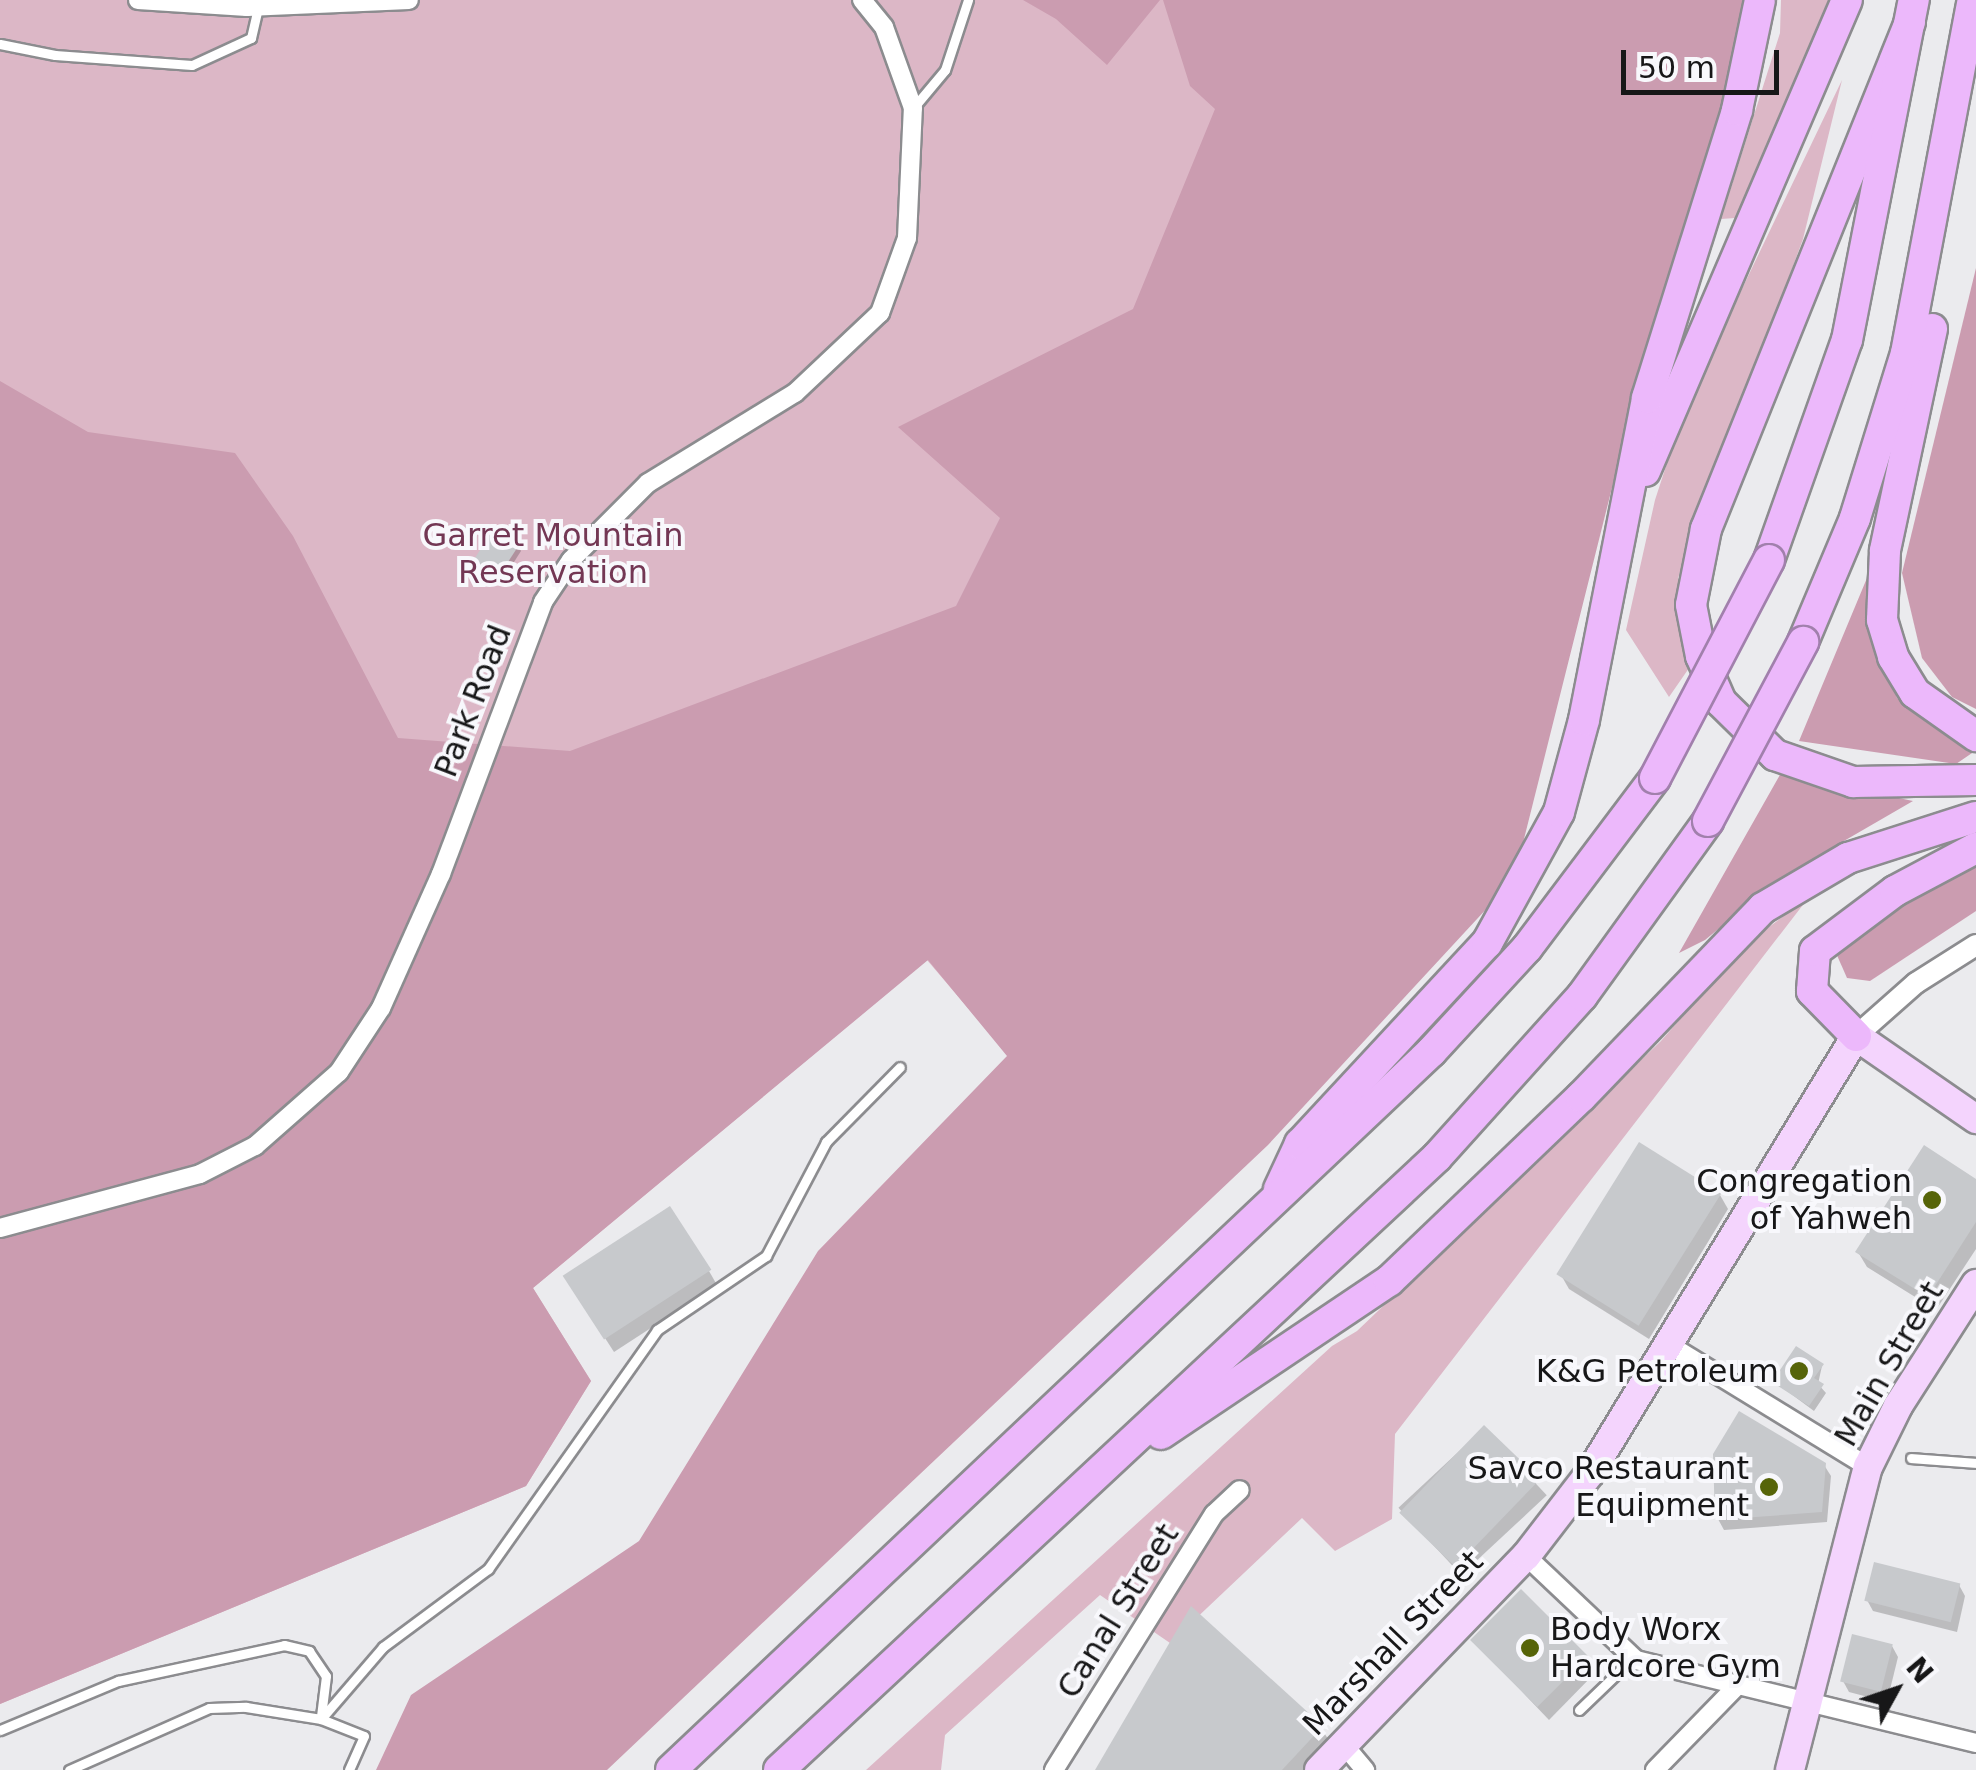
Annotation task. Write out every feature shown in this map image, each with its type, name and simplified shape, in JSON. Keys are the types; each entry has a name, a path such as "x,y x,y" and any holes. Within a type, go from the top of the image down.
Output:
{"highway":[{"path":"1272,1204 1300,1144 1465,972 1529,876 1569,782 1647,398 1737,110 1760,0"},
{"path":"1600,628 1626,528 1668,413 1847,0"},
{"path":"778,1770 1095,1477 1487,1104 1629,936 1708,821 1803,642 1874,463 1926,264 1973,0"},
{"path":"671,1770 1272,1204 1526,948 1655,778 1769,560 1847,340 1912,11"},
{"path":"1912,11 1699,546 1692,605 1701,656 1721,702 1775,755 1852,782 1976,780"},
{"path":"1926,264 1941,287 1885,551 1882,620 1893,657 1915,692 1976,736"},
{"path":"1095,1477 1390,1281 1581,1098 1763,908 1848,858 1976,817"},
{"path":"1856,1036 1812,990 1815,952 1895,891 1976,848"}],"main road":[{"path":"1856,1036 1976,1118"},
{"name":"Marshall Street","path":"1319,1770 1526,1556 1590,1474 1856,1036"},
{"name":"Main Street","path":"1790,1770 1868,1467 1898,1406 1976,1284"}],"street":[{"path":"138,0 258,7 409,0"},
{"name":"Park Road","path":"0,1228 200,1174 255,1146 339,1072 381,1008 441,874 529,636 571,560 648,483 796,393 880,313 907,238 913,108 884,27 862,0"},
{"name":"Marshall Street","path":"1856,1036 1916,983 1976,945"},
{"path":"1666,1344 1868,1467"},
{"name":"Canal Street","path":"1054,1770 1214,1514 1240,1490"},
{"path":"1526,1556 1633,1658 1976,1743"},
{"path":"1655,1770 1738,1685"},
{"path":"1344,1745 1366,1770"}],"lane":[{"path":"913,108 945,70 968,0"},
{"path":"0,44 55,55 192,65 250,38 258,7"},
{"path":"320,1719 383,1647 488,1569 657,1330 766,1256 826,1142 900,1067"},
{"path":"1911,1458 1976,1463"},
{"path":"0,1730 118,1681 284,1645 309,1651 326,1676 320,1719"},
{"path":"1579,1710 1633,1658"},
{"path":"69,1770 209,1708 246,1707 320,1719 364,1736 349,1770"}],"green space":[{"name":"Garret Mountain Reservation","path":"0,0 1448,0 1008,1055 927,960 533,1288 591,1381 526,1486 0,1704"},
{"path":"1781,0 1832,0 1735,218 1721,219 1780,33"},
{"path":"1842,80 1803,239 1678,578 1696,658 1669,697 1626,630 1655,500 1685,408"},
{"path":"1809,897 1395,1434 1392,1519 1335,1551 1302,1518 1170,1643 1100,1595 945,1735 941,1770 866,1770 1332,1346 1357,1331 1661,1041 1744,946"}],"shaded area":[{"path":"1023,0 1160,0 1107,65 1056,19"},
{"name":"Garret Mountain Reservation","path":"1163,0 1742,0 1743,55 1647,348 1514,879 1268,1145 607,1770 376,1770 411,1695 639,1541 818,1251 1007,1056 928,960 533,1288 591,1381 526,1486 0,1704 0,381 88,432 235,453 293,536 398,738 570,751 956,606 1000,518 898,427 1133,309 1215,109 1190,86"},
{"path":"1976,268 1976,709 1952,697 1922,658 1902,573"},
{"path":"1867,578 1897,698 1975,751 1956,764 1799,741"},
{"path":"1781,773 1913,801 1780,878 1705,940 1679,953"},
{"path":"1976,860 1976,911 1870,981 1847,978 1836,953 1899,905"}],"building":[{"path":"495,527 520,543 497,579 472,562"},
{"path":"1639,1142 1721,1193 1639,1326 1556,1274"},
{"name":"Congregation of Yahweh","path":"1924,1145 1976,1179 1976,1222 1928,1297 1855,1252"},
{"path":"670,1206 711,1270 604,1339 563,1276"},
{"name":"K&G Petroleum","path":"1796,1346 1824,1364 1814,1378 1824,1384 1809,1406 1772,1382"},
{"name":"Savco Restaurant Equipment","path":"1739,1411 1826,1463 1822,1512 1715,1520 1713,1454"},
{"path":"1484,1425 1540,1479 1455,1567 1399,1513"},
{"path":"1874,1562 1960,1584 1951,1622 1864,1601"},
{"name":"Body Worx Hardcore Gym","path":"1521,1589 1588,1656 1537,1707 1470,1640"},
{"path":"1191,1606 1323,1726 1282,1770 1095,1770"},
{"path":"1852,1634 1893,1644 1881,1692 1840,1682"}],"place":[{"name":"Congregation of Yahweh","path":"1932,1200"},
{"name":"K&G Petroleum","path":"1799,1371"},
{"name":"Savco Restaurant Equipment","path":"1769,1487"},
{"name":"Body Worx Hardcore Gym","path":"1530,1648"}]}
